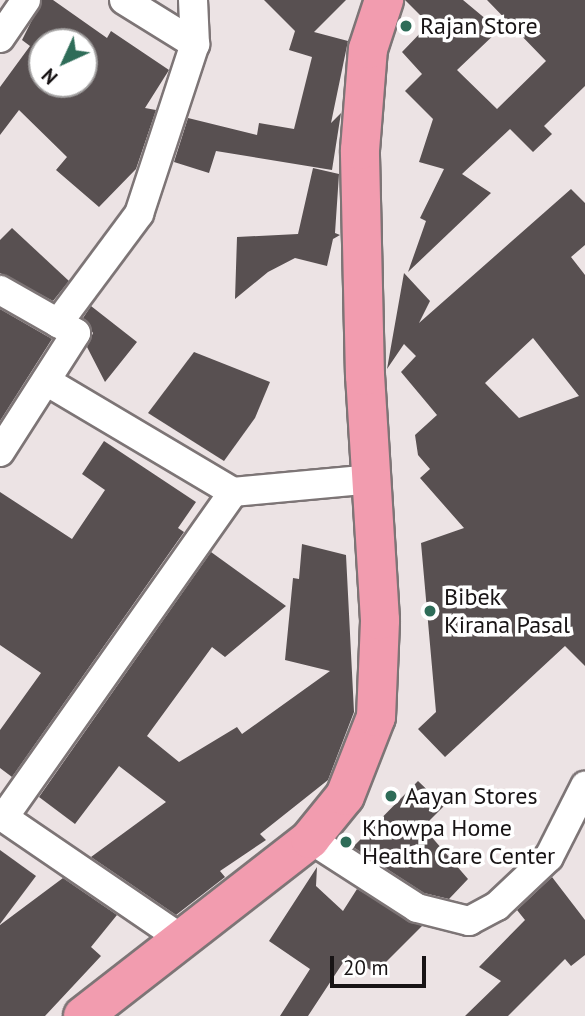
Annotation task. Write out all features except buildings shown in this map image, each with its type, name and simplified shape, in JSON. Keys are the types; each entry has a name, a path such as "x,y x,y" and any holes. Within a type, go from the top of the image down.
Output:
{"main road":[{"path":"83,1016 310,839 345,796 376,717 380,620 372,479 361,112 368,50 384,0"}],"street":[{"path":"0,38 26,0"},
{"path":"124,0 195,44"},
{"path":"58,323 139,214 195,44 193,0"},
{"path":"0,290 76,333 0,452"},
{"path":"46,381 233,492 372,479"},
{"path":"180,938 2,816 233,492"},
{"path":"310,839 417,908 469,921 497,906 549,856 585,786"}],"place":[{"name":"Rajan Store","path":"406,26"},
{"name":"Bibek Kirana Pasal","path":"430,611"},
{"name":"Aayan Stores","path":"391,796"},
{"name":"Khowpa Home Health Care Center","path":"346,842"}]}
